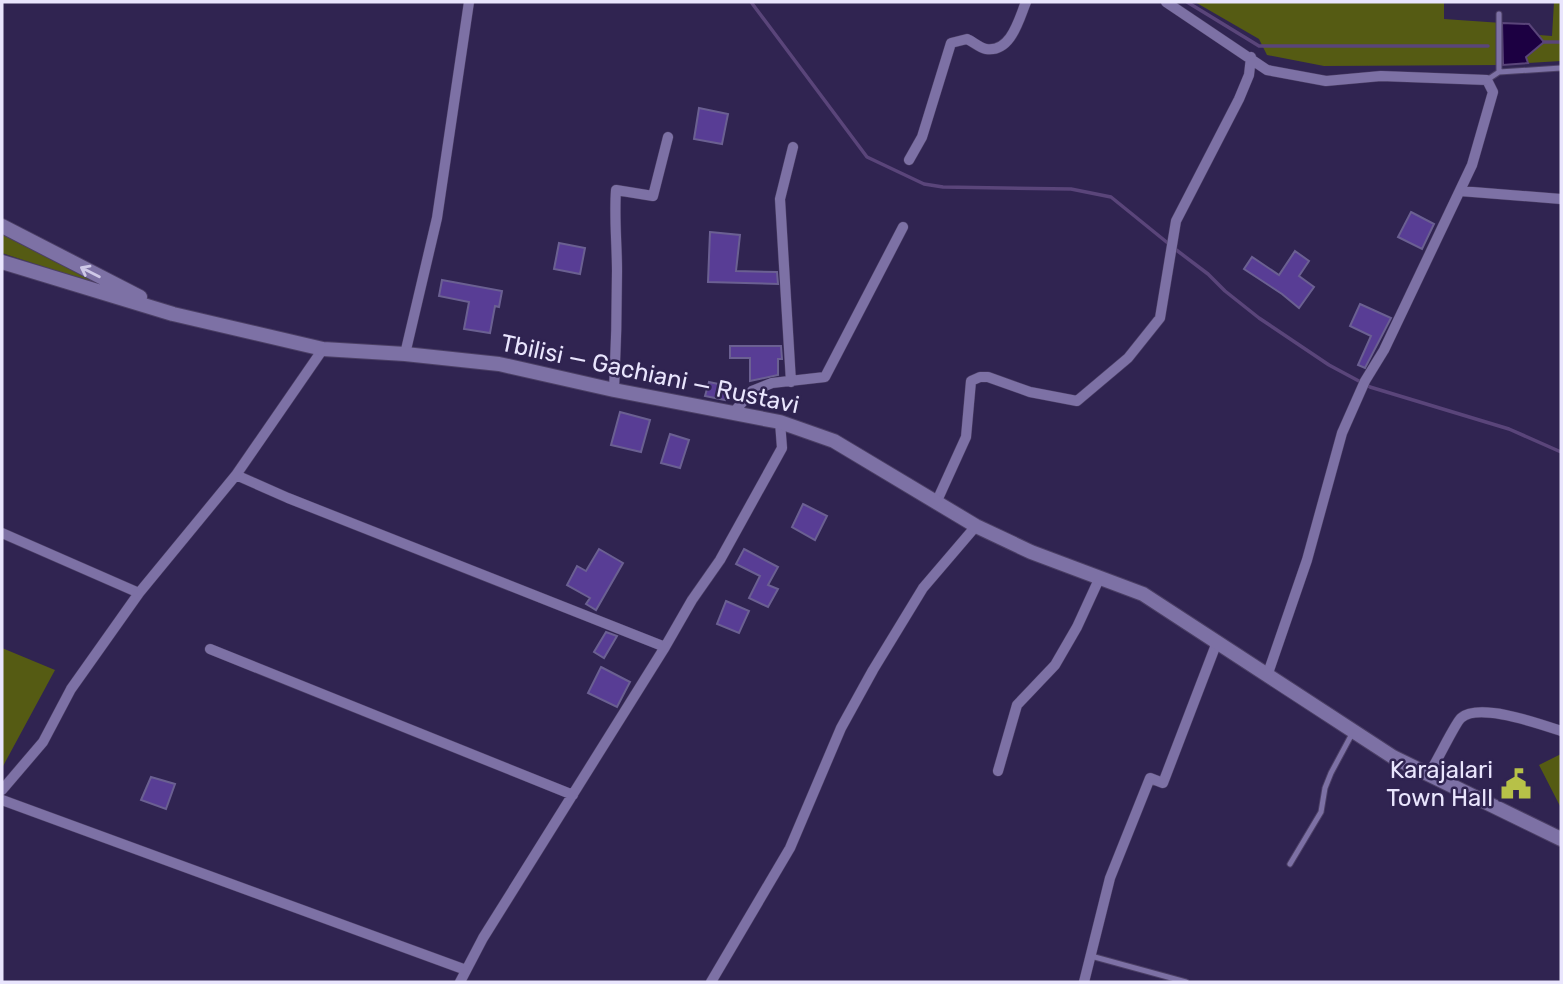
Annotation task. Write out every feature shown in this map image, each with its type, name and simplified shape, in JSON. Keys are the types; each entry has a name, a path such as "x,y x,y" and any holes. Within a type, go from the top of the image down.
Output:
{"main road":[{"name":"Tbilisi — Gachiani — Rustavi","path":"2,226 173,314"},
{"name":"Tbilisi — Gachiani — Rustavi","path":"2,262 173,314 323,349 499,364 614,390 780,422 834,441 976,526 1031,552 1143,594 1353,732 1429,775 1561,839"}],"street":[{"path":"405,354 437,218 469,2"},
{"path":"909,159 922,137 951,43 967,38 987,49 1002,46 1013,34 1026,2"},
{"path":"1166,2 1267,69 1326,80 1381,76 1487,80 1493,92 1472,165 1342,433 1307,560 1267,676"},
{"path":"936,503 965,437 971,381 988,377 1030,392 1077,401 1128,358 1160,318 1176,221 1239,99 1249,75 1251,57"},
{"path":"614,390 617,336 614,221 616,190 653,197 668,137"},
{"path":"791,382 780,200 793,147"},
{"path":"1460,191 1561,199"},
{"path":"733,413 752,391 772,383 825,377 903,227"},
{"path":"2,790 43,742 71,689 139,593 236,475 323,349"},
{"path":"460,982 483,938 692,600 720,560 782,448 780,422"},
{"path":"236,475 665,647"},
{"path":"711,982 790,848 841,728 873,670 923,588 976,526"},
{"path":"2,533 139,593"},
{"path":"998,771 1017,705 1055,665 1077,627 1100,577"},
{"path":"1084,982 1115,865 1150,778 1163,783 1217,642"},
{"path":"210,649 573,795"},
{"path":"1429,775 1461,718 1478,710 1524,719 1561,731"},
{"path":"2,800 466,970"}],"lane":[{"path":"1499,14 1499,72"},
{"path":"1487,80 1499,72 1561,68"},
{"path":"1290,864 1321,812 1325,788 1353,732"},
{"path":"1091,956 1186,982"}],"green space":[{"path":"1195,2 1444,2 1444,19 1502,23 1503,65 1324,66 1267,55 1259,39"},
{"path":"1554,2 1561,2 1561,61 1528,63 1526,58 1544,42 1539,35 1552,36"},
{"path":"2,233 117,291 2,253"},
{"path":"2,648 55,670 2,768"},
{"path":"1561,754 1561,808 1539,765"}],"shaded area":[{"path":"1502,23 1529,24 1544,42 1526,57 1528,63 1503,65"}],"building":[{"path":"699,108 728,114 722,144 694,139"},
{"path":"1411,212 1434,224 1422,249 1398,237"},
{"path":"710,232 740,235 736,271 777,272 778,284 708,282"},
{"path":"559,243 585,248 580,274 554,269"},
{"path":"1295,251 1309,261 1299,276 1314,287 1299,308 1244,269 1252,257 1279,275"},
{"path":"442,280 502,291 499,307 495,306 490,333 464,329 469,302 439,296"},
{"path":"1360,304 1391,318 1365,368 1358,365 1371,336 1350,326"},
{"path":"730,346 781,346 782,359 778,359 778,375 750,381 750,358 730,358"},
{"path":"709,382 728,386 725,400 705,396"},
{"path":"620,412 650,420 641,452 611,445"},
{"path":"670,434 689,440 680,468 661,463"},
{"path":"803,504 827,516 815,540 792,527"},
{"path":"599,549 623,563 596,610 586,604 590,598 567,585 577,566 586,571"},
{"path":"744,549 778,567 768,585 778,589 768,607 749,598 760,576 736,564"},
{"path":"726,601 749,611 739,633 717,624"},
{"path":"606,632 617,636 604,658 594,652"},
{"path":"601,667 630,682 617,707 588,693"},
{"path":"151,777 175,784 166,809 141,800"}],"waterway":[{"path":"751,2 867,157 924,184 943,187 1071,189 1111,197 1169,244"},
{"path":"1187,2 1259,46 1488,46"},
{"path":"1544,42 1561,42"},
{"path":"1175,249 1259,318 1329,365 1370,387 1509,429 1561,452"}],"place":[{"name":"Karajalari Town Hall","path":"1516,784"}]}
